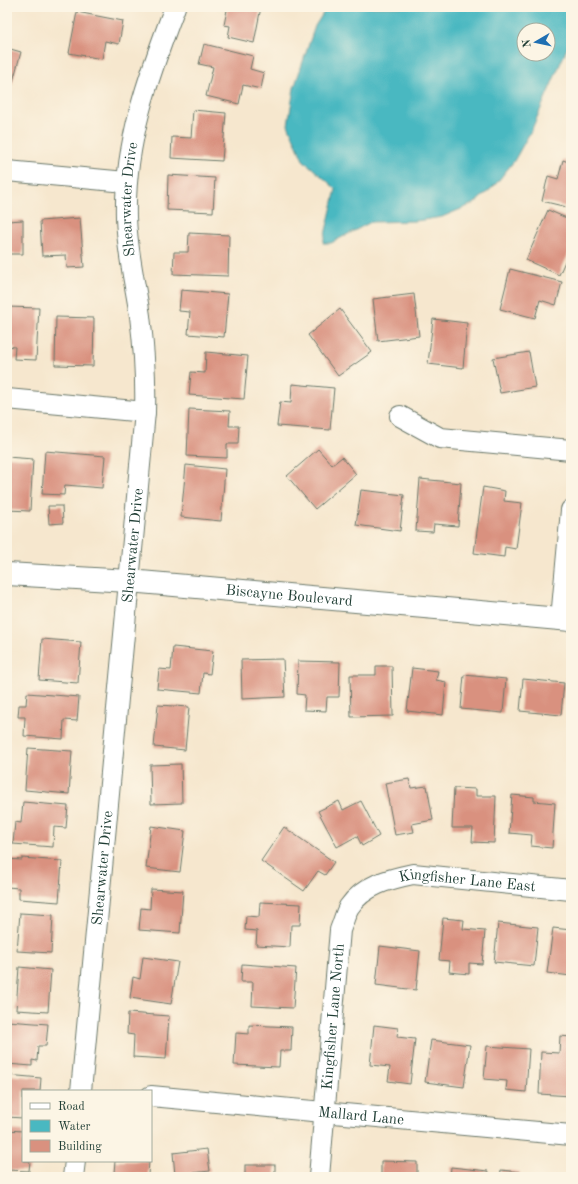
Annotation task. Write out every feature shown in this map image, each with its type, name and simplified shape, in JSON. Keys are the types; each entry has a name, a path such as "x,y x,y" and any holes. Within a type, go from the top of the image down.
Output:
{"street":[{"name":"Shearwater Drive","path":"85,1090 145,412 146,375 140,315 129,262 126,218 126,182 132,139 142,98 175,7"},
{"path":"7,171 126,182"},
{"path":"7,399 145,412"},
{"path":"400,416 440,438 571,450"},
{"path":"566,620 571,510"},
{"name":"Biscayne Boulevard","path":"7,574 130,580 566,620"},
{"name":"Kingfisher Lane East","path":"367,889 388,879 413,874 571,890"},
{"name":"Kingfisher Lane North","path":"319,1177 340,930 349,907 367,889"},
{"name":"Mallard Lane","path":"152,1096 571,1135"},
{"path":"73,1177 75,1162"}],"water":[{"path":"327,7 571,7 571,39 532,129 514,161 495,185 475,203 442,217 416,221 371,222 331,243 323,243 336,189 303,160 288,125 294,88 315,26"}],"building":[{"path":"220,7 261,7 254,43 228,37 230,26 224,25 227,10"},
{"path":"77,12 123,21 119,44 105,41 102,59 69,53"},
{"path":"204,44 253,56 250,69 264,73 261,89 243,85 239,104 206,96 213,67 199,64"},
{"path":"7,48 21,52 12,85 7,84"},
{"path":"193,110 226,113 222,161 171,158 172,137 191,138"},
{"path":"563,160 571,163 571,208 542,201 548,176 558,179"},
{"path":"168,175 215,178 213,212 167,210"},
{"path":"548,210 571,220 571,248 559,275 526,260"},
{"path":"80,218 84,267 67,268 66,255 42,256 40,221"},
{"path":"23,220 23,254 7,254 7,221"},
{"path":"189,233 229,235 228,276 173,274 174,252 188,252"},
{"path":"510,269 562,282 556,305 540,300 535,318 500,309"},
{"path":"181,290 228,294 224,337 188,334 190,312 179,311"},
{"path":"414,294 419,336 378,341 373,299"},
{"path":"7,307 39,308 36,360 14,359 15,347 7,346"},
{"path":"340,309 372,352 338,376 308,335"},
{"path":"56,317 94,318 93,366 55,365"},
{"path":"433,319 467,323 463,368 428,364"},
{"path":"206,352 248,356 244,399 189,395 191,372 205,373"},
{"path":"529,352 535,387 500,393 493,358"},
{"path":"292,384 334,388 330,430 277,426 280,402 291,403"},
{"path":"189,409 230,411 229,426 239,426 238,444 227,444 227,458 187,456"},
{"path":"318,449 332,465 342,457 356,474 315,509 287,476"},
{"path":"45,451 105,456 102,488 65,485 64,495 42,494"},
{"path":"7,457 33,459 30,511 7,510"},
{"path":"186,465 225,469 221,521 181,517"},
{"path":"420,479 461,483 458,526 434,524 433,532 416,531"},
{"path":"483,487 505,491 504,501 522,503 516,549 505,547 504,557 474,553"},
{"path":"361,490 404,495 400,531 356,525"},
{"path":"48,506 62,506 63,523 49,524"},
{"path":"42,639 81,642 78,683 39,680"},
{"path":"173,647 213,651 210,674 203,673 201,693 157,689 159,669 171,670"},
{"path":"283,659 285,697 242,699 241,660"},
{"path":"298,661 340,662 339,697 327,697 326,711 304,710 305,695 297,694"},
{"path":"376,666 392,666 393,716 351,717 350,675 376,675"},
{"path":"412,668 438,671 436,680 446,682 443,715 407,711"},
{"path":"464,675 506,679 503,713 461,709"},
{"path":"523,679 564,683 561,715 520,711"},
{"path":"27,693 79,697 77,721 64,720 63,739 24,736 25,717 18,717 19,705 26,705"},
{"path":"158,705 189,707 185,750 154,747"},
{"path":"28,748 72,751 69,794 25,790"},
{"path":"181,764 182,803 151,804 150,765"},
{"path":"409,779 411,788 427,786 433,820 412,824 414,832 395,835 385,783"},
{"path":"454,788 476,789 476,796 496,796 494,843 472,842 473,828 452,828"},
{"path":"512,795 534,797 534,801 555,803 552,848 531,846 532,835 509,833"},
{"path":"339,801 343,810 361,801 379,836 362,846 357,836 337,847 318,811"},
{"path":"23,802 68,806 66,828 54,827 53,847 13,844 15,822 21,823"},
{"path":"570,824 571,839 569,839"},
{"path":"151,826 185,831 180,872 146,868"},
{"path":"284,827 334,862 325,875 318,871 304,891 261,861"},
{"path":"22,858 62,861 59,902 19,899 19,888 7,887 7,859 22,860"},
{"path":"151,889 183,891 180,933 139,930 141,908 150,909"},
{"path":"260,902 301,904 300,925 291,925 290,947 256,945 257,931 245,930 246,916 259,917"},
{"path":"20,913 53,915 51,953 17,951"},
{"path":"443,918 464,920 463,929 485,931 482,964 469,963 469,974 449,972 450,961 439,960"},
{"path":"498,923 538,927 534,966 494,962"},
{"path":"553,928 571,930 571,976 547,973"},
{"path":"380,946 420,951 416,990 376,985"},
{"path":"143,957 178,962 171,1004 130,998 133,977 140,979"},
{"path":"242,964 296,968 293,1008 252,1006 253,982 241,982"},
{"path":"19,967 51,970 48,1012 16,1010"},
{"path":"128,1013 169,1016 166,1059 133,1057 134,1035 127,1034"},
{"path":"7,1021 48,1024 46,1046 38,1046 37,1061 32,1060 32,1066 7,1064"},
{"path":"249,1025 292,1027 291,1051 280,1051 279,1067 234,1065 236,1033 249,1034"},
{"path":"374,1025 398,1028 397,1037 415,1039 410,1084 388,1081 390,1067 370,1065"},
{"path":"560,1036 571,1037 571,1096 539,1094 541,1052 559,1053"},
{"path":"431,1040 470,1045 464,1087 425,1082"},
{"path":"487,1046 529,1049 526,1092 506,1090 507,1081 484,1079"},
{"path":"7,1075 41,1078 40,1090 22,1090 22,1118 7,1117"},
{"path":"7,1130 22,1131 22,1162 30,1162 29,1171 7,1170"},
{"path":"207,1149 210,1171 175,1175 173,1153"},
{"path":"381,1161 417,1162 417,1177 381,1177"},
{"path":"115,1162 149,1162 148,1175 114,1173"},
{"path":"245,1165 275,1165 275,1177 245,1177"},
{"path":"451,1167 488,1171 487,1177 450,1177"},
{"path":"501,1170 520,1172 520,1177 500,1177"}]}
